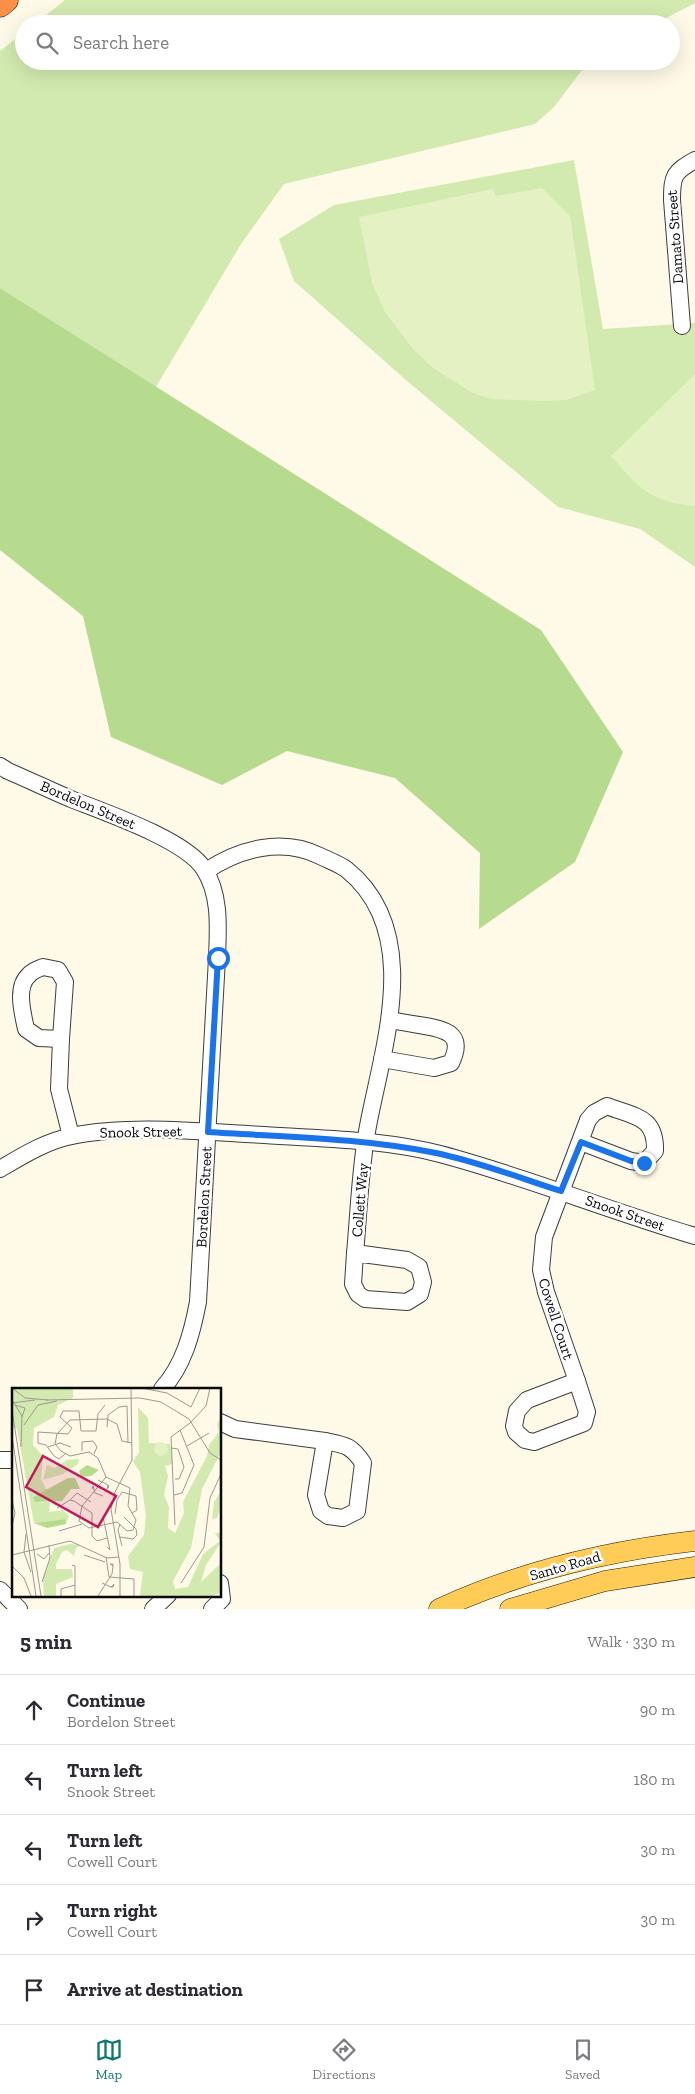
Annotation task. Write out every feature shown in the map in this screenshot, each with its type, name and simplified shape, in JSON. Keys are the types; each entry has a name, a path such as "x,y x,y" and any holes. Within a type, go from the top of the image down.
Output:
{"highway":[{"path":"0,5 6,0"}],"main road":[{"name":"Santo Road","path":"439,1609 463,1598 506,1583 601,1555 695,1541"},
{"name":"Santo Road","path":"510,1609 605,1581 695,1567"}],"street":[{"name":"Damato Street","path":"682,326 672,180 679,169 695,160"},
{"name":"Bordelon Street","path":"0,766 16,775 140,827 170,842 201,864 206,871 215,895 218,916 218,958 198,1302 192,1332 169,1387"},
{"name":"Collett Way","path":"206,871 238,853 274,846 308,850 346,869 370,895 383,919 391,950 393,978 390,1020 366,1142 355,1253"},
{"path":"382,1058 434,1068 451,1063 456,1052 455,1039 447,1030 390,1020"},
{"path":"61,1039 60,1089 71,1136"},
{"name":"Cowell Court","path":"577,1382 527,1400 517,1410 514,1426 516,1432 525,1440 534,1442 584,1423 587,1412 577,1382 546,1292 541,1270 544,1237 588,1120 594,1113 608,1106 648,1122 656,1136 655,1151 644,1163 631,1161 581,1142"},
{"name":"Snook Street","path":"0,1169 36,1149 71,1136 104,1132 144,1130 208,1132 366,1142 438,1154 561,1191 695,1236"},
{"path":"221,1422 235,1429 325,1441 345,1444 354,1450 363,1463 357,1511 343,1518 328,1516 321,1510 316,1495 325,1441"},
{"path":"0,1590 19,1609"},
{"path":"212,1609 222,1599 221,1592"},
{"path":"153,1609 167,1596"}],"green space":[{"path":"65,0 695,0 695,3 672,15 46,15"},
{"path":"15,39 15,70 582,70 554,107 535,124 284,184 241,244 156,387 0,288 0,51"},
{"path":"574,160 603,329 695,323 695,567 640,529 558,507 407,381 294,281 279,239 334,205"},
{"path":"542,188 570,216 595,390 566,400 491,399 471,392 433,368 413,349 385,312 372,283 359,217 493,189 496,196"},
{"path":"0,288 541,630 623,752 575,862 479,929 480,853 395,778 287,751 222,785 111,737 83,616 0,550"},
{"path":"695,374 695,506 667,501 647,492 611,456"}],"route":[{"path":"218,958 208,1132 366,1142 404,1148 438,1154 561,1191 581,1142 631,1161 644,1163"}]}
